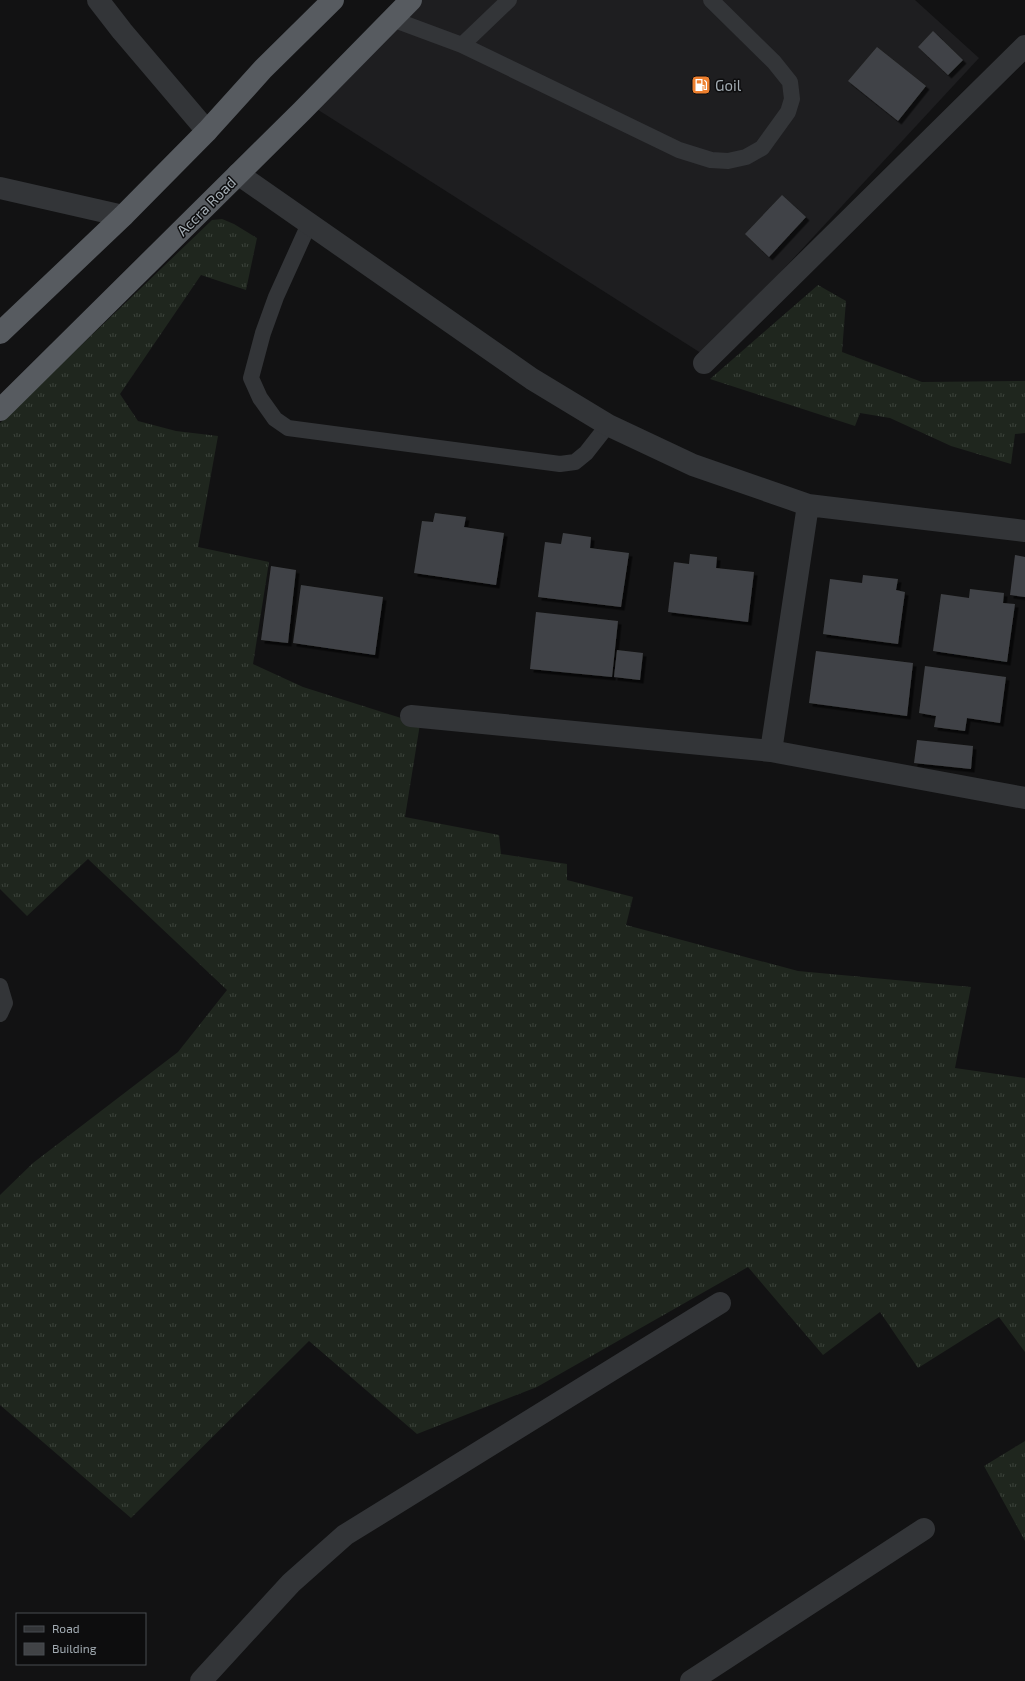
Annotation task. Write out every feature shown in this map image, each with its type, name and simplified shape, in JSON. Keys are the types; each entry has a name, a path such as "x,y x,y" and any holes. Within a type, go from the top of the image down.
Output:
{"highway":[{"path":"0,333 123,216 207,131 263,69 333,0"},
{"name":"Accra Road","path":"0,410 411,0"}],"street":[{"path":"98,0 122,31 207,131"},
{"path":"704,363 1025,46"},
{"path":"238,174 532,379 608,425 693,465 808,505 1025,531"},
{"path":"0,188 123,216"},
{"path":"771,751 808,505"},
{"path":"411,716 771,751 1025,798"},
{"path":"201,1681 291,1583 345,1535 720,1302"},
{"path":"691,1681 924,1529"}],"lane":[{"path":"462,45 509,0"},
{"path":"392,19 462,45 679,150 711,160 728,161 746,157 762,148 788,112 792,99 792,92 790,82 774,62 711,0"},
{"path":"309,224 276,296 263,333 251,378 260,398 275,419 288,428 560,464 574,462 586,453 608,425"},
{"path":"0,986 5,1003 0,1014"}],"shaded area":[{"path":"421,0 915,0 979,58 704,355 312,106"}],"green space":[{"path":"222,219 234,224 257,238 246,290 201,275 120,394 138,421 176,431 218,436 198,547 269,562 253,664 303,687 420,724 405,817 499,835 501,854 567,864 567,880 633,897 626,925 798,971 971,987 955,1068 1025,1078 1025,1352 999,1317 918,1368 880,1312 823,1355 748,1267 537,1387 417,1434 309,1341 131,1518 0,1405 0,1195 33,1163 178,1052 227,990 88,859 27,916 0,889 0,423 212,220"},
{"path":"818,285 846,301 842,352 922,382 1025,381 1025,433 1015,434 1011,464 951,446 890,418 860,413 855,426 710,379"},
{"path":"1025,1441 1025,1541 984,1466"}],"building":[{"path":"933,31 963,60 948,75 918,47"},
{"path":"877,47 926,86 898,121 848,81"},
{"path":"782,195 806,217 769,257 745,234"},
{"path":"435,513 466,517 464,527 504,533 496,585 414,573 422,521 433,522"},
{"path":"563,533 591,537 590,548 629,553 621,607 538,597 545,542 561,544"},
{"path":"690,554 717,557 716,568 754,572 748,622 668,612 674,562 689,564"},
{"path":"1015,555 1025,557 1025,597 1010,595"},
{"path":"271,566 296,570 288,643 261,640"},
{"path":"863,575 898,579 896,590 905,592 898,644 823,634 830,579 862,583"},
{"path":"301,585 383,597 375,655 293,643"},
{"path":"970,589 1004,593 1003,603 1015,604 1007,662 933,651 941,594 969,598"},
{"path":"536,612 618,621 612,677 530,669"},
{"path":"617,650 643,653 640,680 614,677"},
{"path":"816,651 913,663 907,716 809,703"},
{"path":"925,666 1006,677 1000,723 967,718 965,731 934,727 936,716 919,713"},
{"path":"917,740 973,746 971,769 914,763"}],"place":[{"name":"Goil","path":"701,85"}]}
